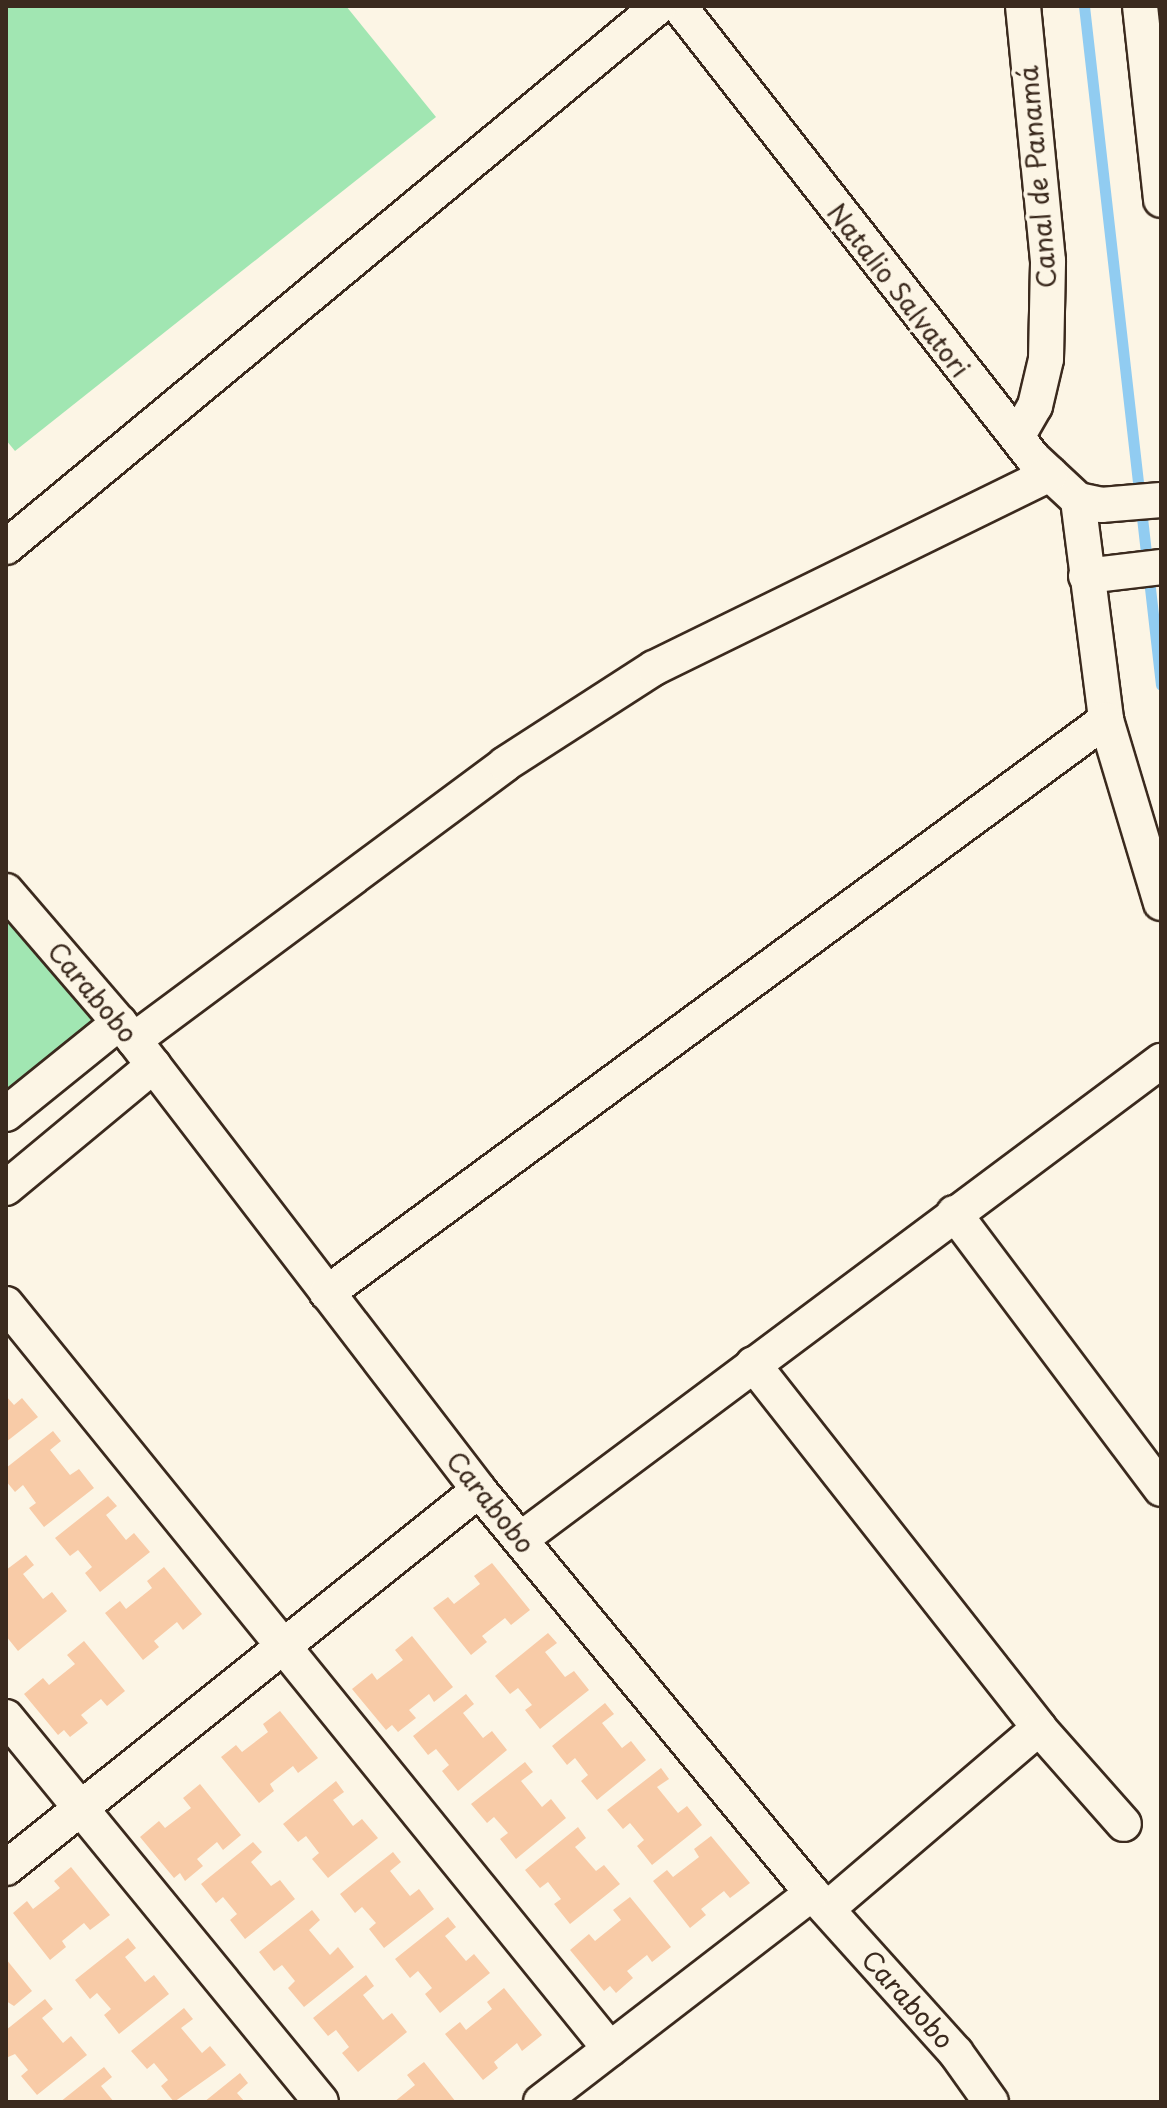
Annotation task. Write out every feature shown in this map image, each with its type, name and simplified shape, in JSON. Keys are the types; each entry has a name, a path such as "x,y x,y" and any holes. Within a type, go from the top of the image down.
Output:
{"street":[{"path":"6,547 659,6"},
{"name":"Natalio Salvatori","path":"679,6 1017,437 1078,500"},
{"name":"Canal de Panamá","path":"1017,437 1035,406 1046,359 1048,261 1023,6"},
{"path":"1140,6 1161,200"},
{"path":"6,1114 136,1042 505,764 654,668 1050,474"},
{"path":"1146,501 1078,500 1106,720 1161,903"},
{"path":"1086,576 1150,568"},
{"path":"327,1293 1106,720"},
{"name":"Carabobo","path":"6,891 136,1042 479,1490 820,1901 956,2053 991,2102"},
{"path":"6,1188 136,1042"},
{"path":"521,1539 1161,1061"},
{"path":"954,1213 1161,1489"},
{"path":"6,1304 610,2049"},
{"path":"753,1364 1039,1728 1124,1824"},
{"path":"6,1868 282,1643 479,1490"},
{"path":"6,1717 321,2102"},
{"path":"541,2102 610,2049 820,1901 1039,1728"}],"green space":[{"path":"6,6 346,6 436,117 15,451 6,440"},
{"path":"6,891 120,1022 6,1114"}],"building":[{"path":"6,1396 14,1405 22,1398 38,1417 6,1442"},
{"path":"53,1431 61,1441 50,1450 70,1475 79,1469 94,1488 44,1527 29,1508 36,1503 23,1485 15,1492 6,1481 6,1468"},
{"path":"108,1496 117,1506 106,1515 126,1540 134,1533 150,1552 100,1592 85,1573 92,1567 78,1550 70,1556 55,1538"},
{"path":"26,1555 34,1565 23,1574 43,1599 52,1592 67,1611 18,1651 6,1636 6,1570"},
{"path":"492,1563 530,1610 511,1625 505,1618 482,1636 487,1642 471,1655 433,1608 448,1597 454,1604 480,1584 474,1576"},
{"path":"164,1567 202,1614 183,1630 177,1622 154,1641 159,1647 143,1660 105,1613 120,1601 126,1609 152,1588 147,1581"},
{"path":"548,1633 557,1643 545,1652 565,1677 574,1671 589,1690 540,1729 525,1710 532,1705 518,1688 510,1694 495,1676"},
{"path":"412,1636 453,1687 434,1702 429,1694 409,1710 416,1718 398,1732 392,1725 386,1730 352,1689 372,1673 377,1680 403,1660 395,1650"},
{"path":"84,1641 125,1691 107,1706 101,1699 81,1715 88,1723 70,1737 64,1730 58,1735 24,1694 43,1678 49,1685 75,1664 67,1655"},
{"path":"466,1694 474,1704 463,1713 483,1738 492,1731 507,1750 458,1791 442,1771 449,1765 436,1749 428,1755 413,1736"},
{"path":"605,1703 614,1714 602,1723 622,1748 631,1741 646,1760 597,1800 581,1781 588,1775 575,1758 567,1765 552,1746"},
{"path":"280,1711 318,1758 298,1773 293,1766 270,1784 274,1791 259,1803 221,1757 236,1745 242,1752 268,1732 263,1724"},
{"path":"525,1762 533,1772 521,1781 542,1807 551,1799 566,1818 516,1859 500,1839 508,1833 494,1817 487,1823 471,1804"},
{"path":"661,1768 669,1779 657,1787 678,1813 687,1806 702,1825 652,1865 637,1846 644,1840 630,1823 623,1829 607,1810"},
{"path":"336,1781 344,1792 333,1800 353,1826 362,1819 378,1838 328,1878 312,1859 319,1853 306,1836 298,1842 283,1824"},
{"path":"200,1784 241,1835 223,1850 217,1842 197,1859 203,1866 185,1881 180,1873 174,1878 140,1837 159,1821 165,1828 191,1808 183,1798"},
{"path":"578,1827 586,1838 575,1847 596,1871 604,1865 620,1884 570,1924 554,1904 561,1899 548,1882 540,1888 525,1870"},
{"path":"711,1836 750,1883 730,1898 724,1891 701,1909 706,1915 690,1928 653,1881 667,1870 673,1877 699,1857 694,1849"},
{"path":"253,1842 262,1852 251,1862 271,1886 280,1880 295,1899 245,1939 230,1920 237,1914 223,1897 216,1903 201,1884"},
{"path":"393,1852 401,1862 390,1871 410,1896 419,1889 434,1909 384,1948 369,1929 376,1923 362,1907 355,1913 340,1894"},
{"path":"71,1867 110,1915 90,1930 84,1923 62,1941 66,1947 50,1960 13,1913 27,1901 33,1909 60,1888 54,1881"},
{"path":"630,1897 671,1947 652,1962 647,1955 627,1971 633,1978 616,1993 610,1986 604,1991 570,1950 589,1934 595,1941 621,1920 613,1910"},
{"path":"312,1910 320,1920 309,1930 330,1955 338,1947 354,1967 304,2007 288,1988 295,1981 282,1965 274,1971 259,1952"},
{"path":"448,1917 456,1927 445,1936 466,1961 474,1954 490,1973 440,2013 425,1994 432,1988 418,1971 410,1978 395,1959"},
{"path":"128,1938 136,1948 125,1957 145,1982 154,1975 169,1994 119,2034 104,2015 111,2009 97,1993 90,1999 75,1980"},
{"path":"6,1959 32,1991 14,2006 6,2001"},
{"path":"366,1975 374,1986 363,1995 383,2020 392,2013 407,2032 358,2072 342,2053 349,2047 336,2030 328,2036 313,2018"},
{"path":"504,1988 542,2035 522,2051 517,2043 494,2062 498,2068 483,2080 445,2034 460,2022 466,2030 492,2009 487,2002"},
{"path":"45,1999 53,2009 42,2018 63,2043 71,2036 87,2055 37,2095 21,2076 28,2070 15,2054 6,2058 6,2030"},
{"path":"184,2008 193,2019 181,2028 202,2053 210,2046 226,2065 174,2102 161,2086 168,2080 154,2063 147,2069 131,2051"},
{"path":"424,2062 456,2102 394,2102 415,2085 407,2075"},
{"path":"104,2067 112,2077 101,2086 114,2102 60,2102"},
{"path":"240,2073 248,2083 237,2093 245,2102 204,2102"}],"waterway":[{"path":"1084,6 1161,685"}]}
